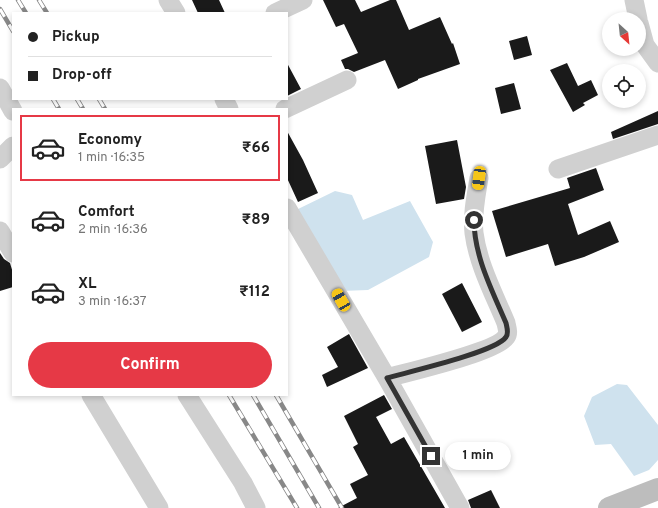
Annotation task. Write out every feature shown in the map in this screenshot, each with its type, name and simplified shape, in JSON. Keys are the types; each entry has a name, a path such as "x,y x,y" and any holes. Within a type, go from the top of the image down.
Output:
{"street":[{"path":"168,0 175,12"},
{"path":"277,12 302,0"},
{"path":"634,0 637,12"},
{"path":"646,46 658,63"},
{"path":"287,108 347,80"},
{"path":"0,88 12,109"},
{"path":"558,169 658,135"},
{"path":"0,159 12,147"},
{"path":"387,378 476,353 492,347 501,342 507,336 508,331 506,323 484,270 474,232 474,209 479,178"},
{"path":"288,210 387,378 460,508"},
{"path":"0,231 12,251"},
{"path":"92,396 159,508"},
{"path":"188,396 243,483 256,508"},
{"path":"609,508 658,489"}],"water":[{"path":"335,191 352,195 363,220 410,201 433,242 429,257 368,290 341,291 294,211"},
{"path":"617,384 627,385 658,425 658,460 649,470 634,476 611,444 595,445 584,416 592,397"}],"building":[{"path":"192,0 219,0 225,12 198,12"},
{"path":"323,0 355,0 361,12 390,0 396,0 409,30 440,17 452,44 453,43 460,64 418,79 398,89 385,60 354,72 345,69 341,60 358,53 344,24 336,27"},
{"path":"527,36 532,55 514,60 509,41"},
{"path":"567,63 578,86 591,80 598,95 583,103 585,105 573,112 550,70"},
{"path":"288,65 301,89 288,96"},
{"path":"514,83 521,109 501,114 495,88"},
{"path":"658,111 658,124 613,139 611,132"},
{"path":"288,133 303,160 318,193 298,202 288,180"},
{"path":"457,140 466,187 464,199 436,204 425,146"},
{"path":"596,168 604,190 568,204 578,235 610,221 619,242 584,257 555,266 548,244 506,257 492,211 570,188 567,178"},
{"path":"0,253 4,259 10,263 12,270 12,287 0,291"},
{"path":"462,283 482,322 462,332 442,294"},
{"path":"349,334 368,368 327,387 322,375 338,367 327,347"},
{"path":"384,395 392,409 376,417 391,444 404,437 445,508 338,508 357,498 350,484 368,475 353,447 358,444 344,416"},
{"path":"491,490 500,508 471,508 468,500"}],"railway":[{"path":"18,0 25,12"},
{"path":"39,0 46,12"},
{"path":"0,9 12,29"},
{"path":"54,100 58,108"},
{"path":"78,100 82,108"},
{"path":"100,100 104,108"},
{"path":"230,396 297,508"},
{"path":"254,396 319,508"},
{"path":"277,396 342,508"}],"route":[{"path":"431,456 387,378 476,353 492,347 501,342 507,336 508,331 506,323 484,270 479,253 474,232 474,220"}]}
